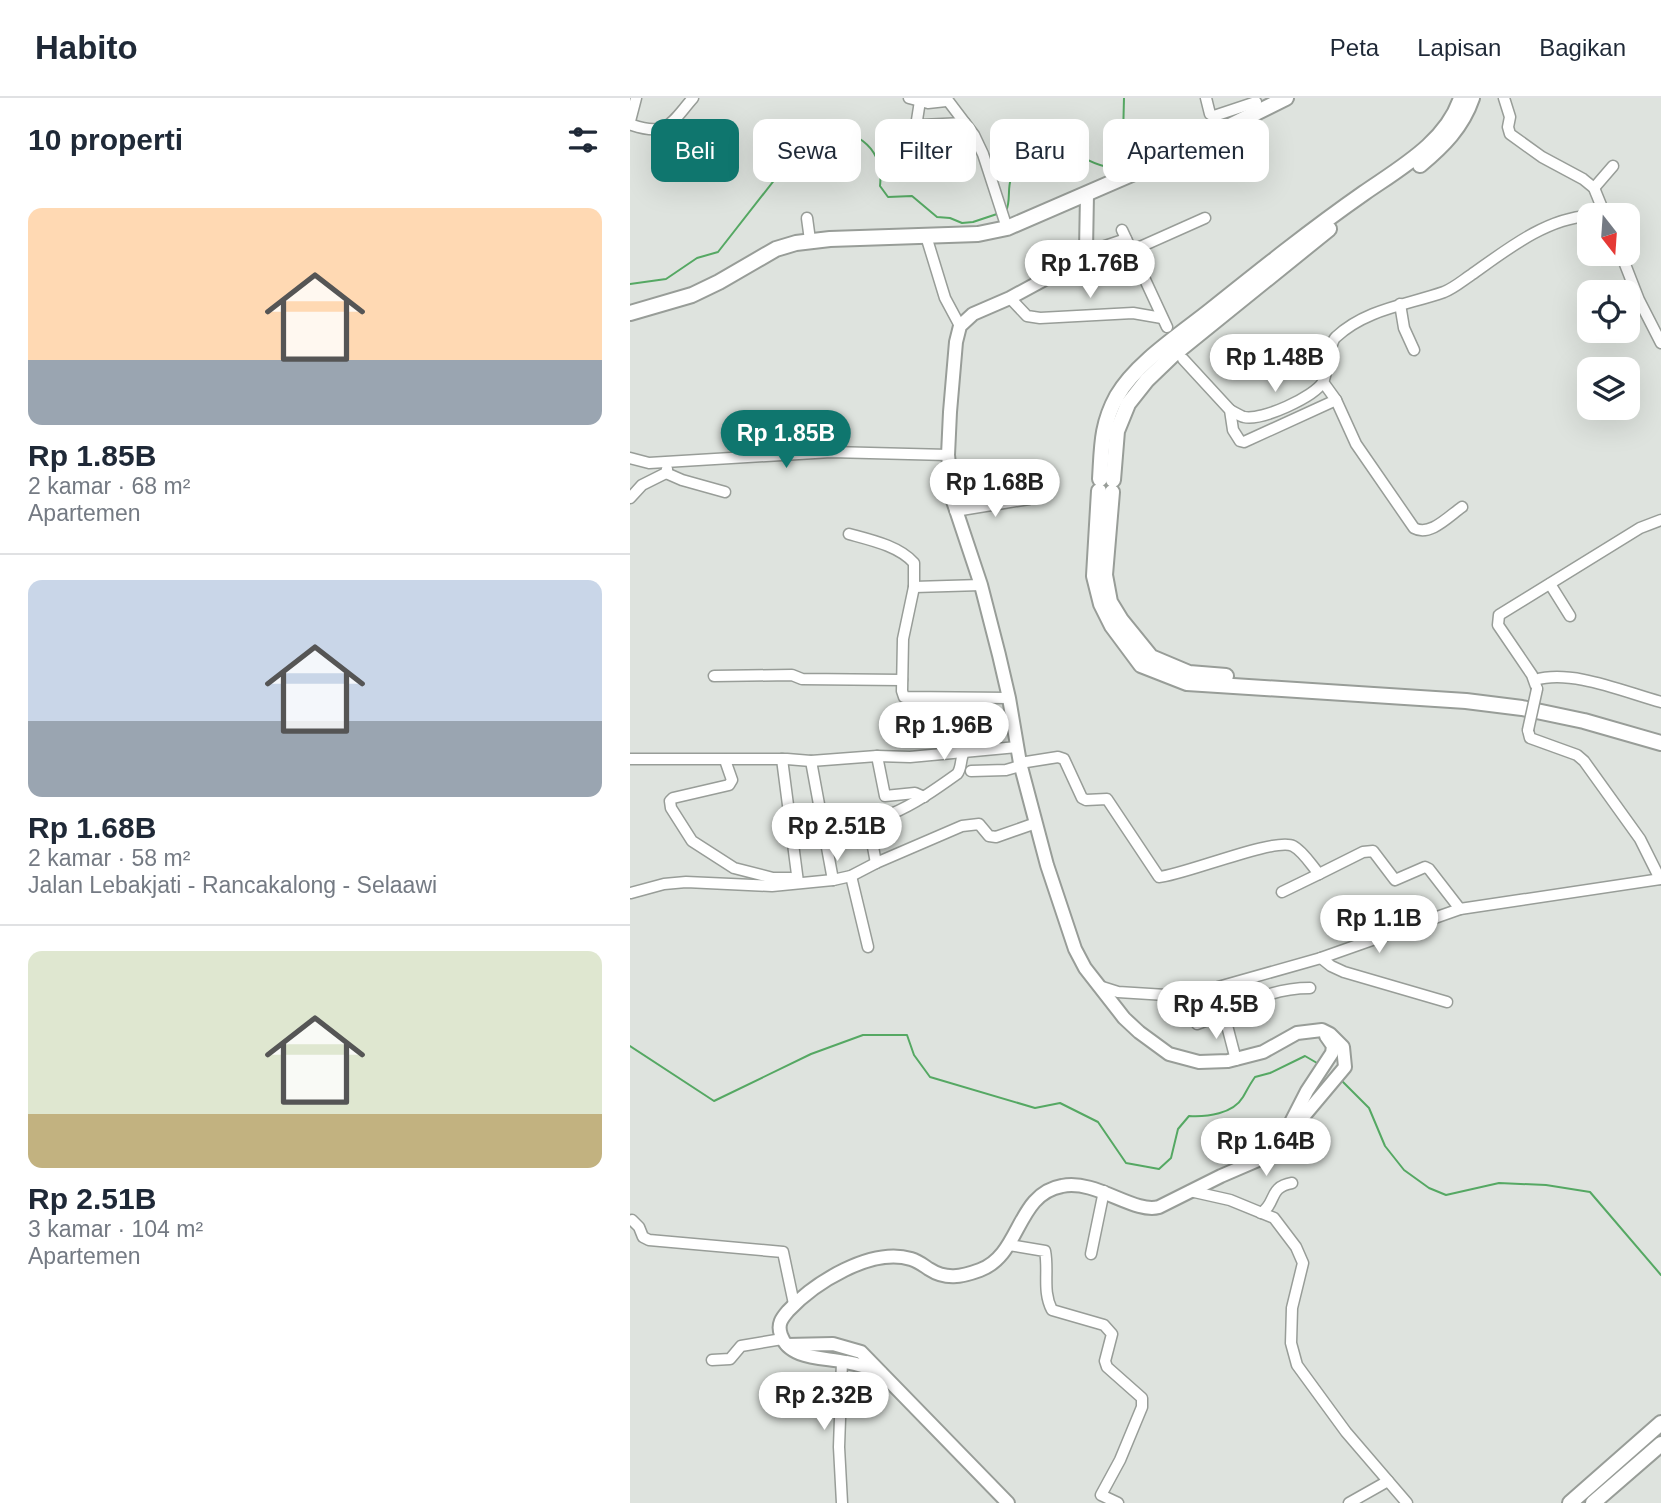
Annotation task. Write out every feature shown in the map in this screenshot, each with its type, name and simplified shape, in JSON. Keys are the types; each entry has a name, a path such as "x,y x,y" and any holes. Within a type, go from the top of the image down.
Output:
{"highway":[{"path":"630,313 692,295 776,249 810,240 978,234 1004,218 1087,194 1183,151 1257,104 1286,98"},
{"path":"1461,98 1439,135 1414,158 1330,216 1166,345 1118,394 1104,425 1105,575 1110,602 1121,620 1152,657 1189,673 1466,693 1573,710 1661,735"},
{"path":"1472,98 1466,113 1446,142 1419,166 1335,225 1172,355 1128,404 1117,431 1106,485 1094,576 1101,604 1112,626 1141,666 1187,683 1466,701 1522,708 1584,721 1661,743"},
{"path":"1570,1503 1661,1423"},
{"path":"1593,1503 1661,1444"}],"main road":[{"path":"881,1373 842,1361 799,1353 784,1342 779,1326 781,1321 794,1304 833,1276 885,1257 914,1259 941,1276 957,1277 987,1267 1009,1245 1027,1209 1042,1194 1069,1185 1104,1191 1153,1208 1266,1158 1286,1139 1337,1077 1346,1060 1343,1047 1322,1030 1297,1033 1263,1052 1218,1063 1199,1062 1169,1054 1129,1024 1078,956 1047,865 1020,765 1009,698 981,585 956,511 948,456 954,362 960,326 973,314 1077,263 1086,250 1087,194"},
{"path":"1286,1139 1290,1123 1332,1053 1333,1046 1322,1030"},
{"path":"784,1342 849,1347 861,1352 1008,1503"}],"street":[{"path":"636,98 632,125 656,130 669,125 694,98"},
{"path":"909,98 928,103 946,99 962,119"},
{"path":"1206,98 1210,114 1214,116 1257,104"},
{"path":"1504,98 1510,117 1510,134 1583,179 1594,188 1600,203"},
{"path":"917,119 920,101"},
{"path":"976,139 1004,218"},
{"path":"1594,188 1613,166"},
{"path":"1183,359 1230,410 1244,417 1264,415 1316,391 1323,382 1332,343 1336,337 1362,319 1400,304 1445,292 1546,227 1577,217"},
{"path":"807,218 810,240"},
{"path":"1131,251 1180,222 1205,218"},
{"path":"1010,298 1027,316 1040,318 1133,313 1164,323 1124,235 1105,246 1084,266 1080,267 1077,263"},
{"path":"926,236 950,311 960,326"},
{"path":"1625,266 1661,343"},
{"path":"1400,304 1404,328 1414,351"},
{"path":"1323,382 1336,400 1356,444 1413,528 1427,531 1462,507"},
{"path":"1230,410 1233,430 1240,441 1244,442 1336,400"},
{"path":"630,458 668,467 831,452 948,456"},
{"path":"668,467 682,480 725,492"},
{"path":"630,498 642,485 668,467"},
{"path":"956,511 1029,499"},
{"path":"1099,986 1118,992 1166,995 1198,993 1321,958 1460,909 1661,879 1640,839 1584,761 1577,755 1530,738 1528,730 1536,685 1497,620 1503,611 1640,528 1661,520"},
{"path":"849,534 875,541 912,560 915,567 904,639 902,692 905,697 1009,698"},
{"path":"1550,584 1570,616"},
{"path":"914,587 981,585"},
{"path":"714,676 792,675 808,680 902,680"},
{"path":"1536,685 1552,676 1569,677 1661,702"},
{"path":"630,759 811,761 877,756 910,757 1017,747"},
{"path":"891,814 916,804 957,774 964,752"},
{"path":"877,756 885,796 915,793 924,797"},
{"path":"971,771 1006,770 1058,757 1064,760 1082,798 1107,799 1159,877 1236,855 1288,844 1298,849 1319,874"},
{"path":"782,759 798,880"},
{"path":"725,760 732,780 729,785 673,798 670,801 671,808 687,836 699,847 734,868 781,878 833,880 851,876 962,827 979,824 989,836 996,837 1036,823"},
{"path":"811,761 833,880"},
{"path":"867,815 876,863"},
{"path":"1282,892 1363,852 1373,851 1395,880 1424,868 1429,869 1460,909"},
{"path":"851,876 868,947"},
{"path":"772,886 781,878"},
{"path":"631,893 664,884 686,882 772,886 798,880"},
{"path":"1321,958 1344,972 1447,1002"},
{"path":"1198,1024 1277,990 1310,988"},
{"path":"1224,1014 1236,1060"},
{"path":"1261,1213 1268,1209 1279,1186 1292,1183"},
{"path":"1091,1254 1104,1191"},
{"path":"1189,1191 1230,1200 1280,1223 1302,1259 1292,1308 1291,1343 1297,1365 1346,1432 1407,1503"},
{"path":"632,1220 639,1227 642,1237 649,1240 783,1252 794,1304"},
{"path":"1009,1245 1045,1251 1046,1289 1050,1308 1109,1328 1112,1334 1105,1361 1107,1367 1139,1394 1144,1402 1120,1460 1101,1494 1118,1503"},
{"path":"712,1360 730,1359 741,1346 784,1342"},
{"path":"842,1361 839,1447 842,1503"},
{"path":"1349,1503 1388,1481"}],"waterway":[{"path":"1006,211 1013,175 1020,166 1035,157 1057,149 1065,150 1107,167 1123,137 1124,98"},
{"path":"630,284 666,279 697,258 718,252 790,160 792,137 799,126 811,120 838,128 870,148 877,158 880,186 888,197 912,196 937,217 962,223 997,214"},
{"path":"630,1046 714,1101 811,1054 863,1035 907,1035 914,1055 930,1077 1035,1108 1060,1103 1098,1122 1126,1163 1159,1169 1171,1158 1178,1129 1189,1116 1226,1111 1239,1103 1255,1077 1270,1073 1305,1056 1317,1063"},
{"path":"1341,1080 1369,1108 1385,1146 1404,1170 1429,1188 1446,1195 1499,1183 1546,1185 1590,1192 1661,1275"}]}
